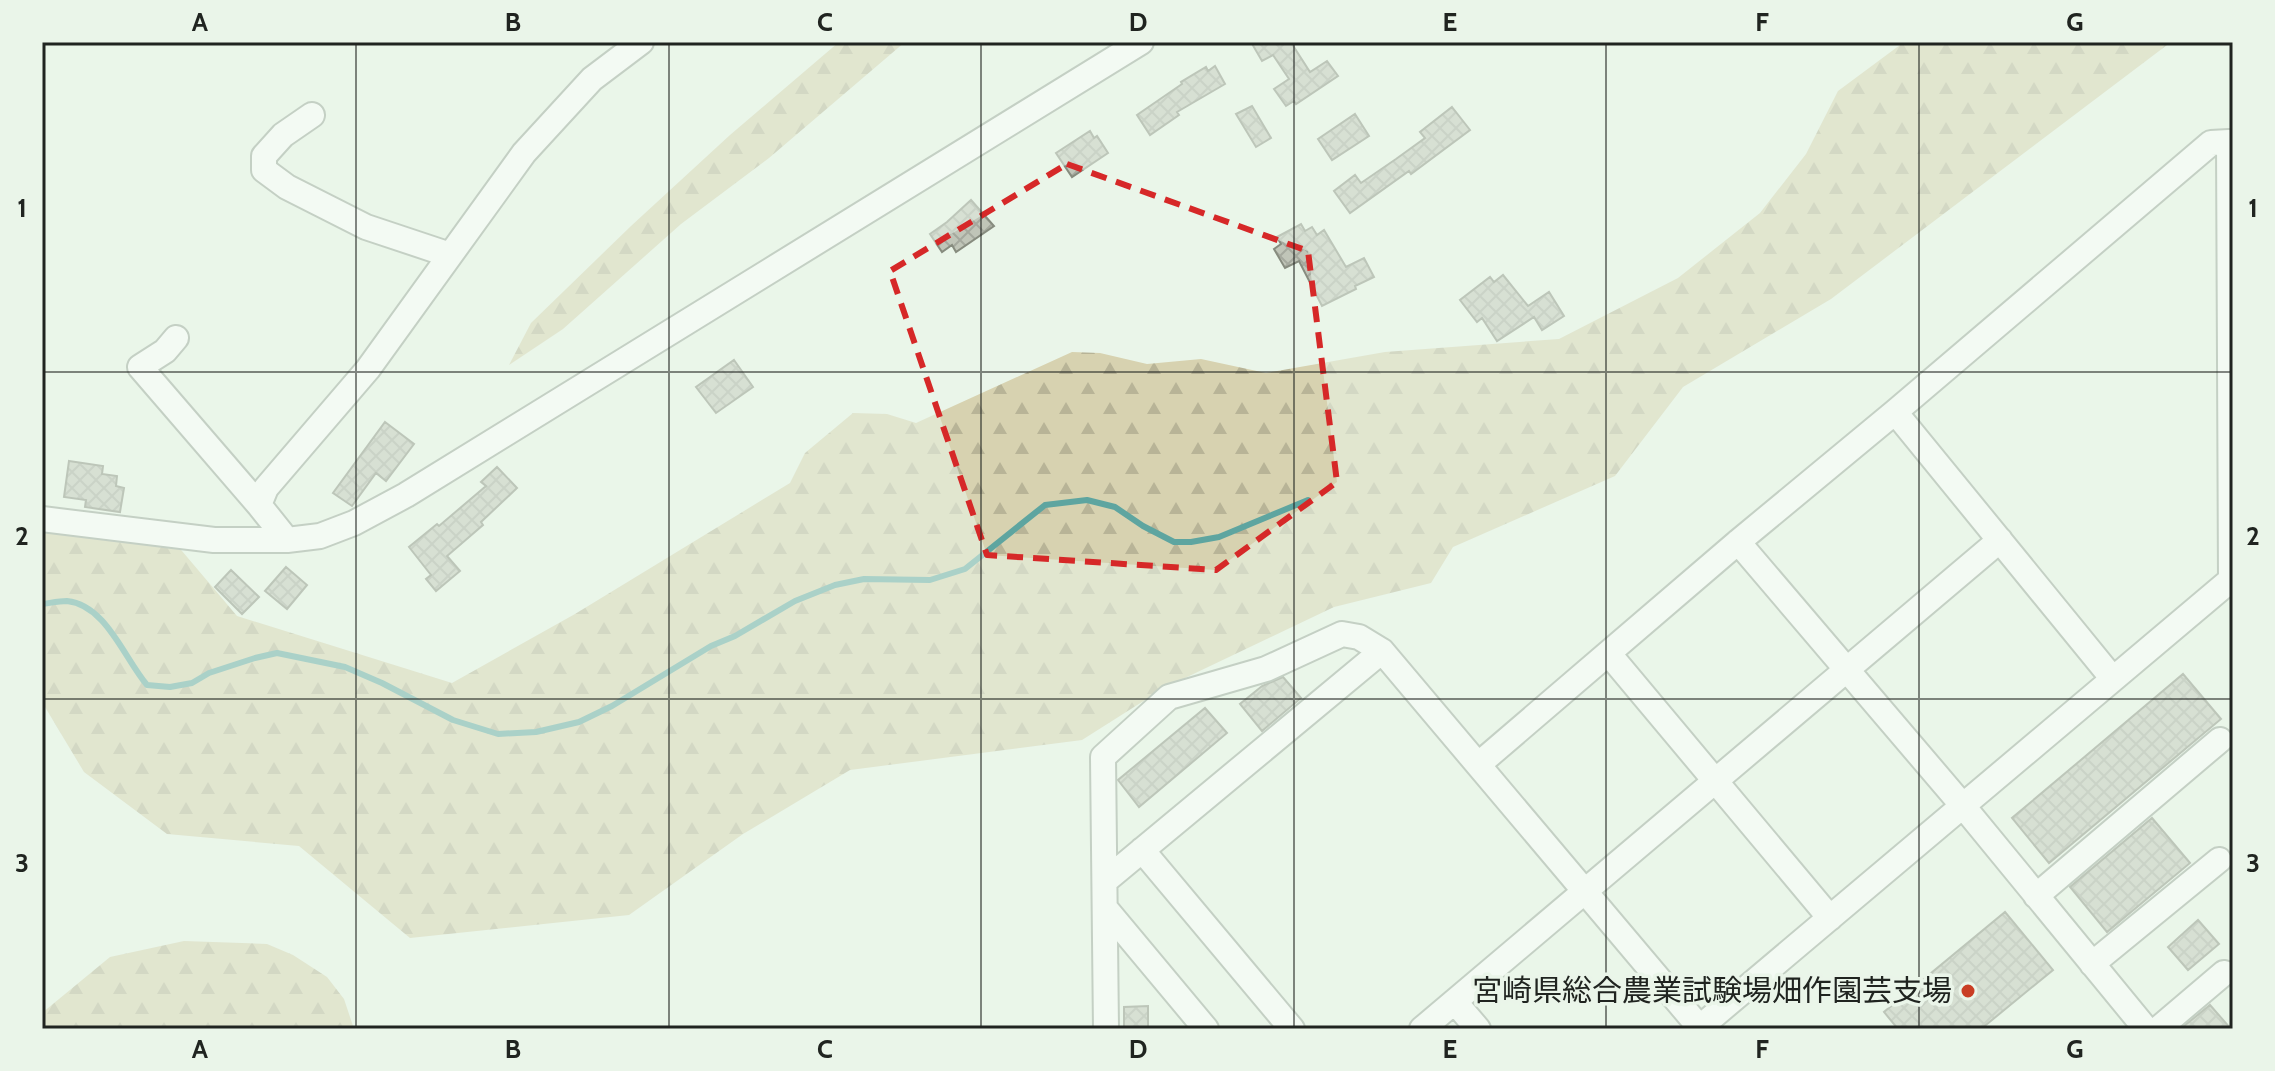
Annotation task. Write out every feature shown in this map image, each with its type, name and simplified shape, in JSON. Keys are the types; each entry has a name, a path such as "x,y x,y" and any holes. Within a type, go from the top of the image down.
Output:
{"street":[{"path":"259,505 266,488 368,369 524,153 592,79 641,42"},
{"path":"42,519 214,540 287,540 320,536 354,523 406,495 1141,42"},
{"path":"312,115 283,135 264,156 264,170 287,187 366,227 450,255"},
{"path":"1106,1029 1103,757 1169,697 1266,669 1342,634 1359,637 1382,651 1700,1029 2232,579 2229,142 2211,143 1479,764"},
{"path":"176,338 165,351 140,367 287,540"},
{"path":"1895,412 2113,679"},
{"path":"1422,1029 2000,540"},
{"path":"1738,542 1963,806 2146,1029"},
{"path":"1105,881 1382,651"},
{"path":"1609,654 1830,918"},
{"path":"2036,896 2220,740"},
{"path":"1142,850 1292,1029"},
{"path":"2092,964 2219,860"},
{"path":"1105,908 1206,1029"},
{"path":"2158,1029 2224,973"},
{"path":"1455,1002 1478,1029"}],"highlighted area":[{"path":"1067,164 1308,251 1337,482 1216,570 987,555 890,271"}],"green space":[{"path":"839,42 905,42 769,158 681,224 563,329 509,365 531,323 730,135"},
{"path":"1898,42 2171,42 1831,299 1683,387 1615,476 1453,547 1431,583 1334,607 1164,688 1082,740 850,770 743,834 629,915 410,938 299,846 167,834 84,772 42,702 42,533 171,538 237,616 452,683 575,614 790,483 805,453 853,413 887,414 916,423 1072,352 1100,353 1147,364 1201,359 1266,373 1385,352 1559,339 1678,278 1760,213 1806,154 1838,91 1900,45"},
{"path":"184,941 267,944 293,955 327,977 344,999 354,1029 42,1029 42,1013 110,957"}],"building":[{"path":"1251,42 1295,42 1292,44 1310,72 1327,61 1338,76 1296,104 1294,101 1286,106 1274,89 1289,79 1273,55 1262,61"},
{"path":"1215,66 1225,84 1177,112 1179,115 1150,135 1137,115 1181,82 1206,67 1208,71"},
{"path":"1252,106 1271,138 1256,147 1236,114"},
{"path":"1452,107 1470,130 1411,174 1409,171 1350,213 1334,191 1355,175 1361,183 1396,159 1425,138 1420,132"},
{"path":"1355,114 1369,136 1332,160 1318,139"},
{"path":"1090,131 1108,153 1072,177 1056,153"},
{"path":"971,200 994,226 956,252 952,245 942,252 930,234"},
{"path":"1301,224 1305,231 1312,227 1317,235 1324,230 1346,267 1364,258 1374,277 1322,306 1299,261 1285,268 1274,249 1281,244 1277,237"},
{"path":"1503,275 1528,306 1549,292 1564,316 1542,330 1534,317 1497,341 1482,318 1477,322 1460,300 1490,277 1494,282"},
{"path":"734,360 753,387 716,413 696,387"},
{"path":"385,422 414,444 386,481 376,473 352,506 333,493"},
{"path":"69,461 103,466 102,474 117,476 116,486 124,488 120,512 85,507 86,500 64,497"},
{"path":"497,467 517,488 481,522 483,525 447,556 460,571 436,591 426,579 431,575 409,547 486,486 481,482"},
{"path":"286,567 307,585 287,609 265,591"},
{"path":"231,570 259,597 242,614 215,587"},
{"path":"2183,674 2221,719 2049,863 2012,818"},
{"path":"1283,677 1301,698 1262,731 1240,704 1262,686"},
{"path":"1205,708 1227,733 1139,807 1118,780"},
{"path":"2152,818 2190,863 2107,932 2070,887"},
{"name":"宮崎県総合農業試験場畑作園芸支場","path":"2005,912 2053,970 1981,1029 1898,1029 1884,1012"},
{"path":"2198,920 2219,944 2188,970 2168,947"},
{"path":"2210,1005 2231,1029 2181,1029 2184,1026"},
{"path":"1148,1006 1148,1029 1124,1029 1124,1007"}],"waterway":[{"path":"42,604 67,601 93,612 113,634 147,685 170,687 192,683 209,673 277,653 345,667 453,720 498,734 536,732 579,722 612,706 711,646 735,636 795,601 835,585 864,579 930,580 965,569 1045,505 1087,500 1115,507 1174,542 1191,542 1219,537 1308,500"}],"place":[{"name":"宮崎県総合農業試験場畑作園芸支場","path":"1968,991"}]}
